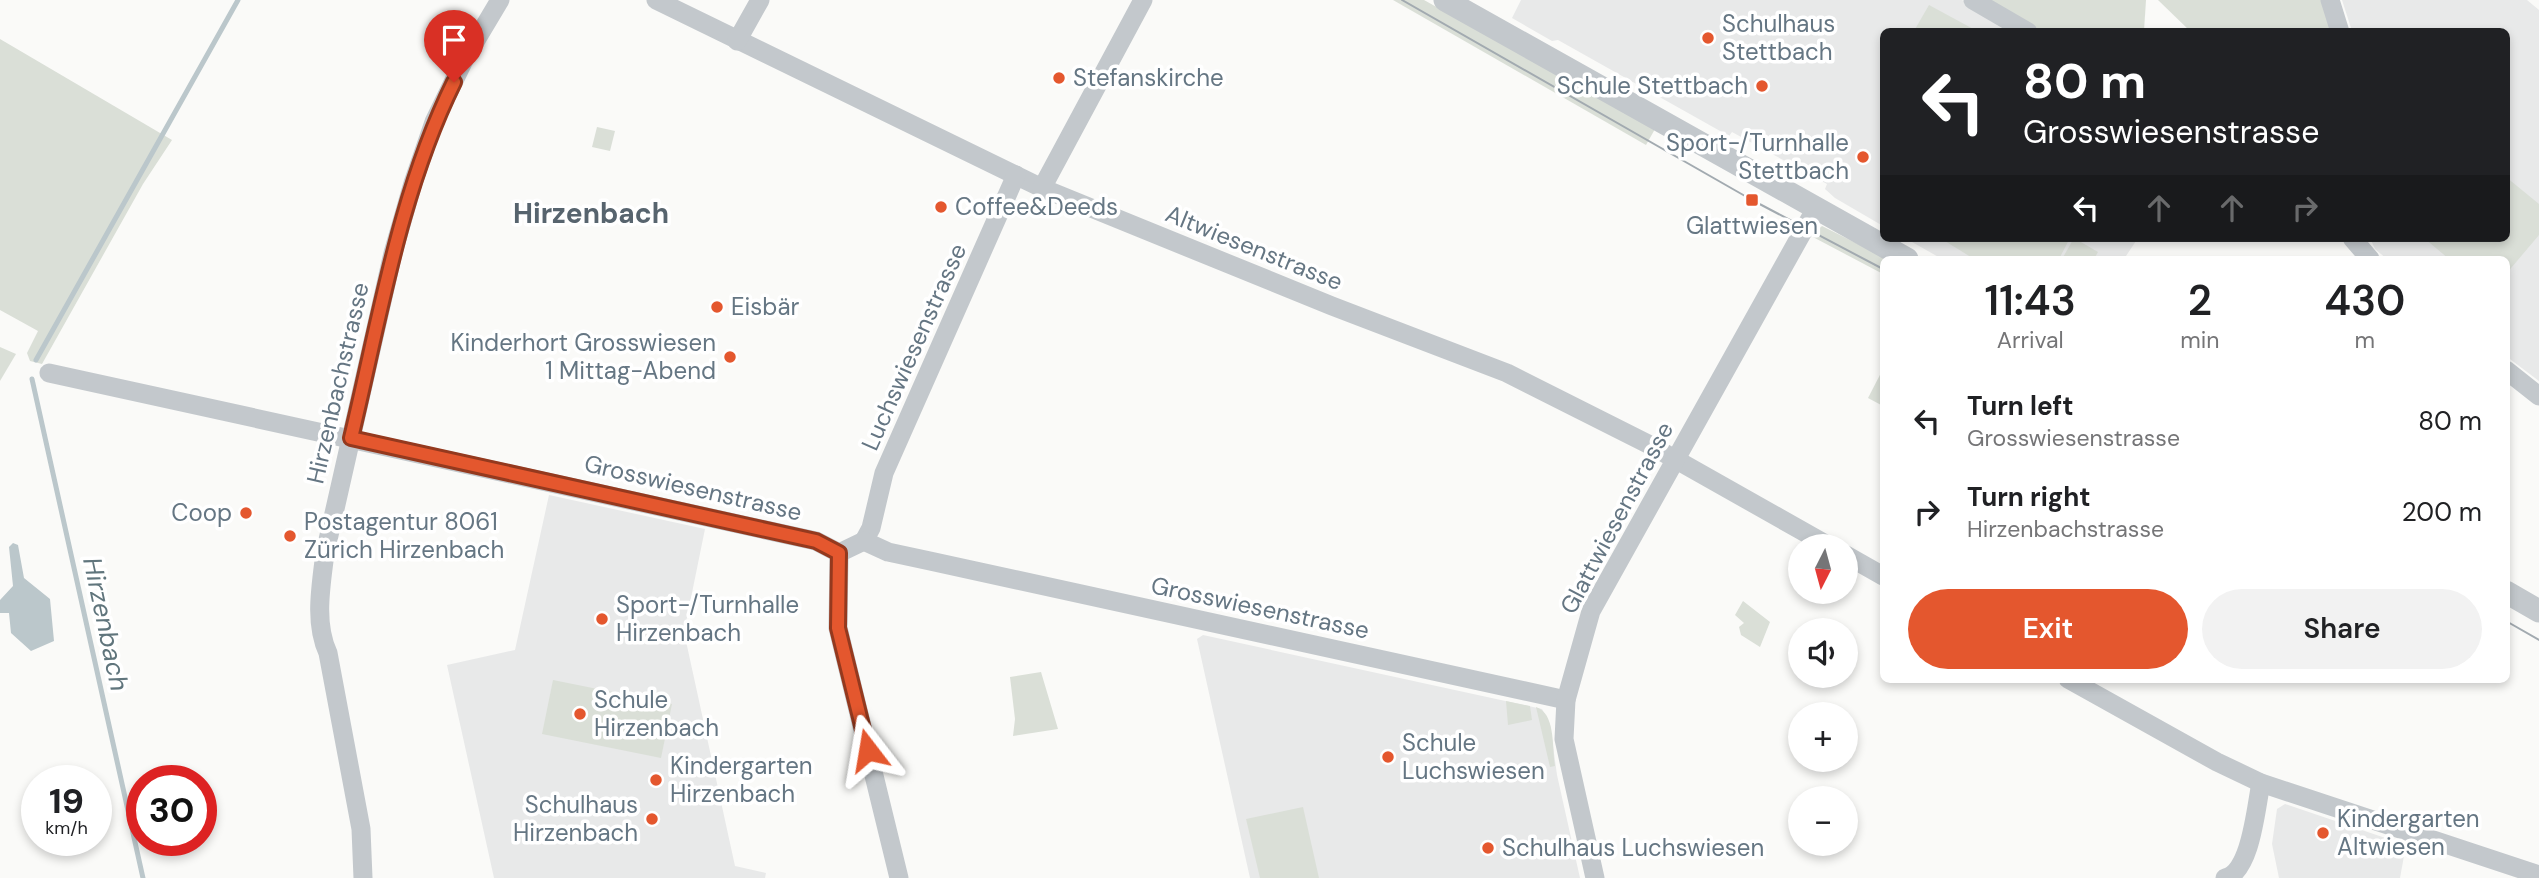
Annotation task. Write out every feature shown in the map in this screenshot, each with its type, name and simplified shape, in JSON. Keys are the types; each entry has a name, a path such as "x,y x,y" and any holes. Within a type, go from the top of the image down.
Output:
{"street":[{"name":"Hirzenbachstrasse","path":"363,878 361,829 328,653 321,638 325,554 393,253 413,183 435,122 463,62 500,0"},
{"name":"Altwiesenstrasse","path":"656,0 1042,188 1332,306 1496,368 1675,459 1808,534"},
{"path":"737,41 760,0"},
{"path":"1042,188 1143,0"},
{"path":"1445,0 1902,256"},
{"path":"1973,0 2021,28"},
{"path":"2330,0 2339,28"},
{"name":"Luchswiesenstrasse","path":"871,544 871,528 884,473 1016,175"},
{"name":"Glattwiesenstrasse","path":"1595,878 1564,739 1566,700 1591,611 1816,208"},
{"path":"2355,242 2367,256"},
{"name":"Grosswiesenstrasse","path":"49,373 816,541 839,553"},
{"path":"2510,373 2539,396"},
{"name":"Grosswiesenstrasse","path":"871,544 1566,700"},
{"path":"871,544 839,553 838,628 899,878"},
{"path":"1858,562 1880,574"},
{"path":"2510,594 2539,611"},
{"path":"2075,683 2217,762 2261,783 2539,875"},
{"path":"2225,878 2231,877 2244,863 2261,783"}],"shaded area":[{"path":"1393,0 1424,0 1655,129 1646,145"},
{"name":"Schule Stettbach","path":"1521,0 1962,0 2013,28 1880,28 1880,224 1835,198 1825,189 1827,184 1732,132 1729,136 1558,40 1552,41 1512,18"},
{"path":"1984,0 2146,0 2144,28 2035,28"},
{"path":"2158,0 2323,0 2332,28 2187,28"},
{"path":"2342,0 2527,0 2539,10 2539,381 2510,359 2510,256 2383,256 2372,242 2510,242 2510,28 2351,28"},
{"path":"1929,5 1971,28 1916,28"},
{"path":"0,39 172,140 143,184 42,364 30,361 27,353 38,331 0,310"},
{"path":"597,127 615,131 610,151 592,147"},
{"path":"2510,180 2539,204 2539,235 2510,269 2510,256 2445,256 2429,242 2510,242"},
{"path":"1822,226 1882,256 1880,272 1811,236"},
{"path":"1912,242 2135,242 2126,256 1937,256"},
{"path":"1946,242 2068,242 2061,256 1969,256"},
{"path":"2072,242 2081,242 2098,252 2096,256 2064,256"},
{"path":"0,347 16,354 0,381"},
{"path":"1880,375 1880,404 1868,398"},
{"name":"Schule Hirzenbach","path":"549,495 705,529 684,632 735,866 766,873 765,878 494,878 447,665 515,650"},
{"path":"13,543 18,545 24,578 50,599 54,641 31,651 11,633 9,613 0,613 0,600 13,586 9,547"},
{"path":"1743,601 1770,622 1760,647 1741,635 1739,627 1744,623 1735,615"},
{"name":"Schule Luchswiesen","path":"1203,635 1542,709 1550,724 1557,775 1580,878 1250,878 1197,639"},
{"path":"1041,672 1058,729 1013,736 1015,719 1010,677"},
{"path":"553,680 672,704 661,758 542,734"},
{"path":"1506,701 1530,706 1532,720 1508,725"},
{"path":"1536,707 1547,716 1550,724 1555,766 1550,767"},
{"name":"Kindergarten Altwiesen","path":"2285,804 2406,845 2400,878 2279,878 2272,844 2277,809"},
{"path":"1303,807 1319,878 1260,878 1246,819"}],"waterway":[{"name":"Hirzenbach","path":"36,360 238,0"},
{"name":"Hirzenbach","path":"32,379 143,878"}],"tram line":[{"path":"1402,0 1752,200 1880,267"},
{"path":"2510,623 2539,640"}],"place":[{"name":"Schulhaus Stettbach","path":"1708,38"},
{"name":"Stefanskirche","path":"1059,78"},
{"name":"Schule Stettbach","path":"1762,86"},
{"name":"Sport-/Turnhalle Stettbach","path":"1863,157"},
{"name":"Glattwiesen","path":"1752,200"},
{"name":"Coffee&Deeds","path":"941,207"},
{"name":"Eisbär","path":"717,307"},
{"name":"Kinderhort Grosswiesen 1 Mittag-Abend","path":"730,357"},
{"name":"Coop","path":"246,513"},
{"name":"Postagentur 8061 Zürich Hirzenbach","path":"290,536"},
{"name":"Sport-/Turnhalle Hirzenbach","path":"602,619"},
{"name":"Schule Hirzenbach","path":"580,714"},
{"name":"Schule Luchswiesen","path":"1388,757"},
{"name":"Kindergarten Hirzenbach","path":"656,780"},
{"name":"Schulhaus Hirzenbach","path":"652,819"},
{"name":"Kindergarten Altwiesen","path":"2323,833"},
{"name":"Schulhaus Luchswiesen","path":"1488,848"}],"district":[{"name":"Hirzenbach","path":"591,213"}],"route":[{"path":"454,82 435,122 399,231 351,438 816,541 839,553 838,628 868,750"}]}
